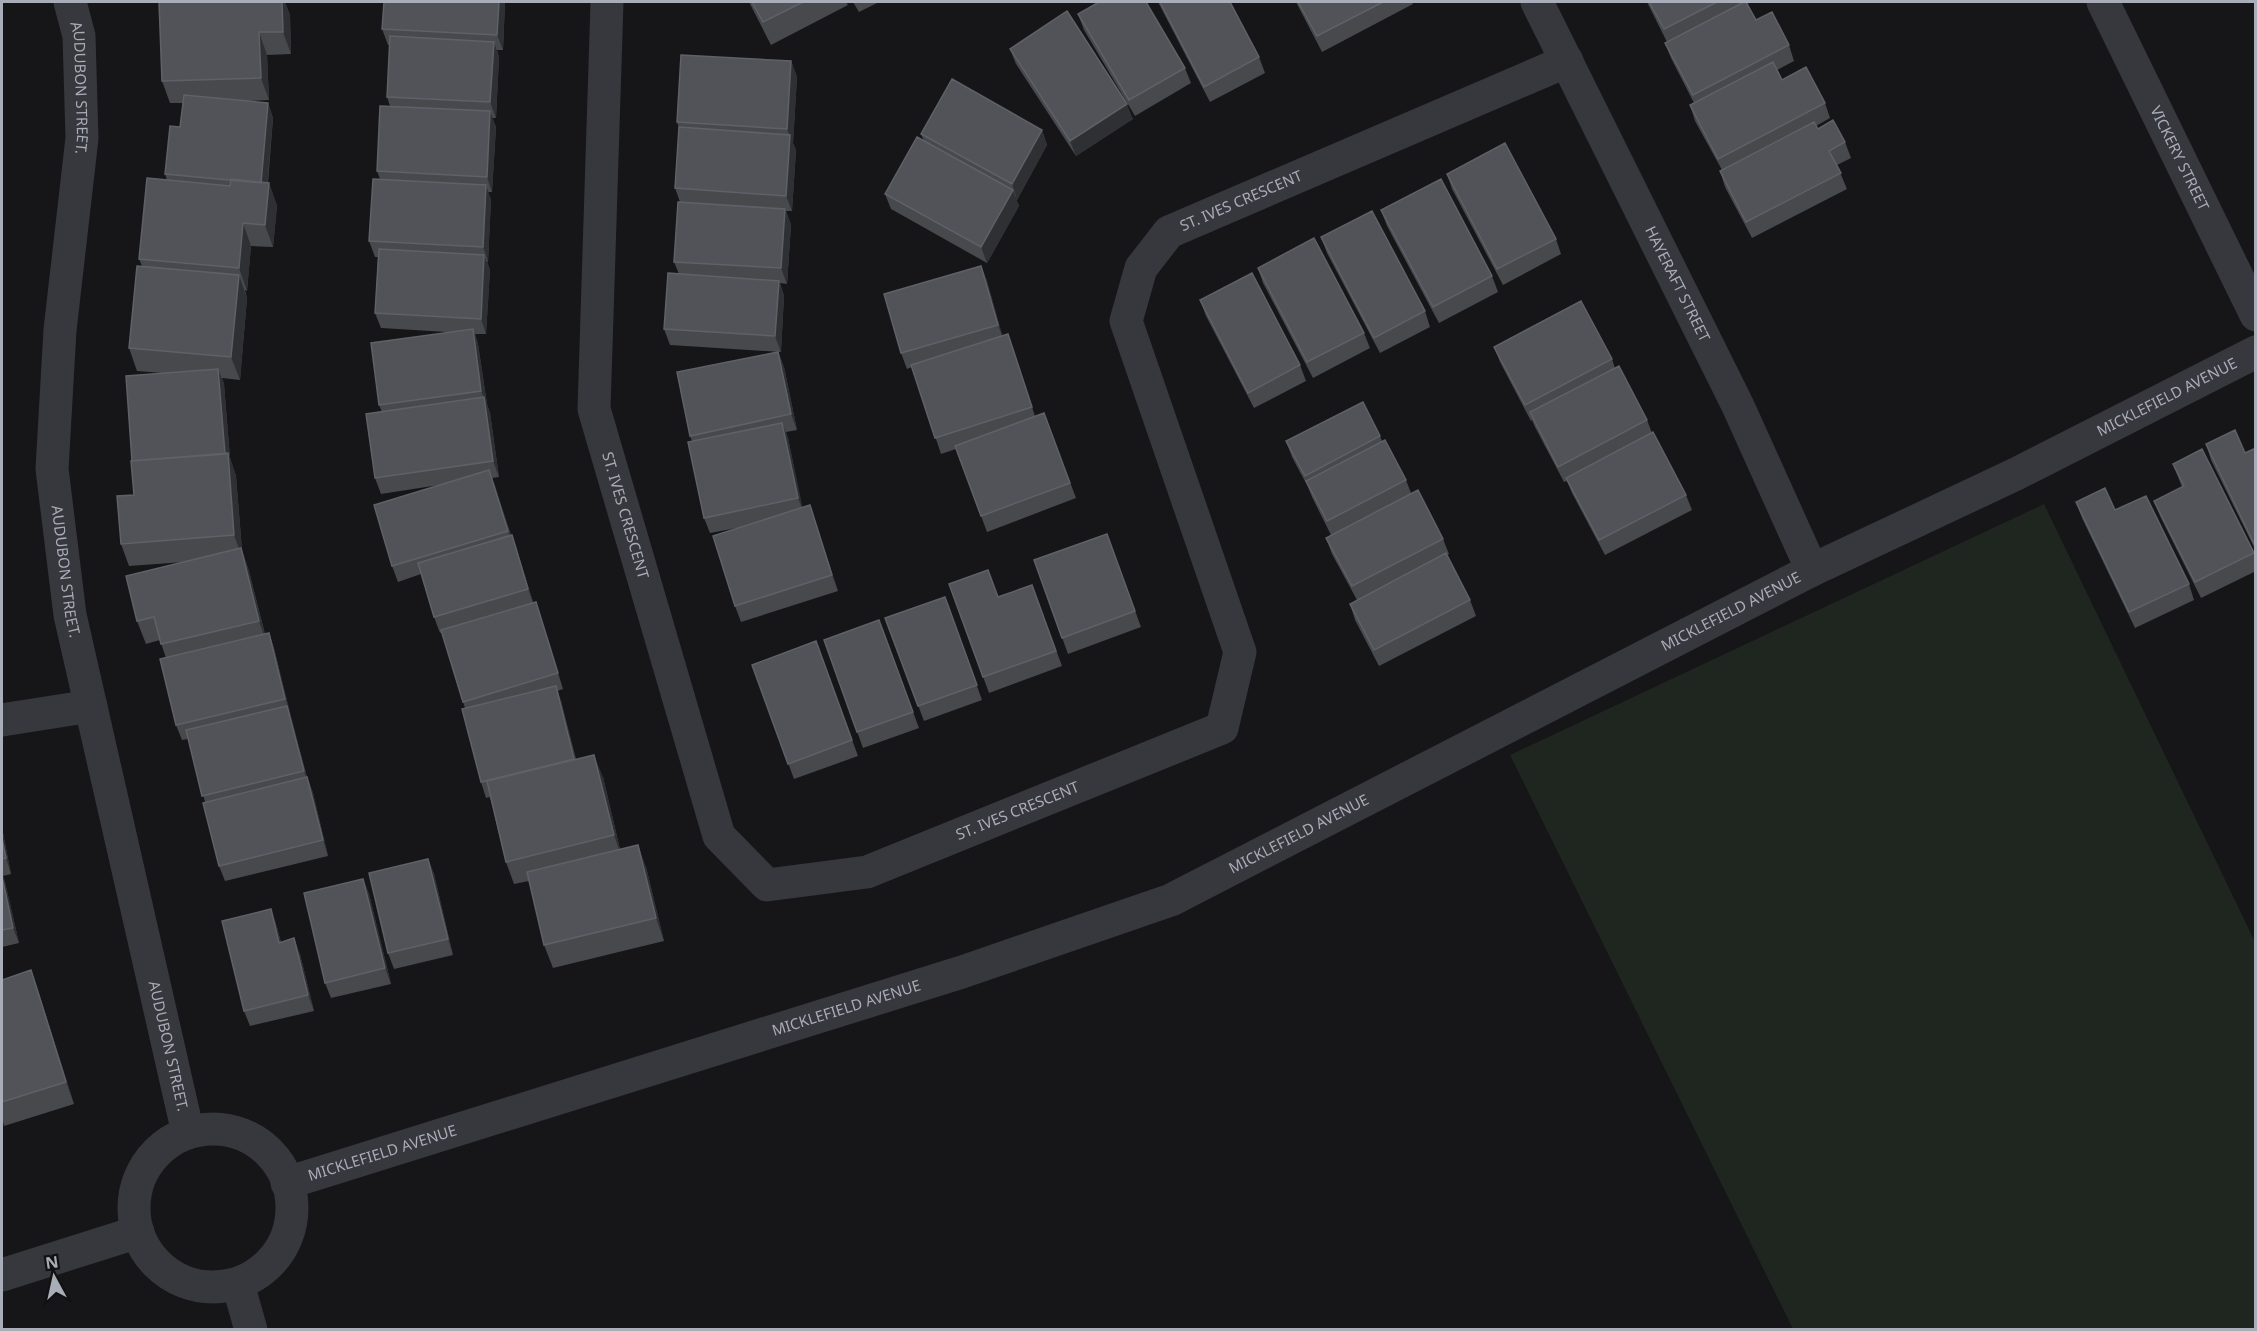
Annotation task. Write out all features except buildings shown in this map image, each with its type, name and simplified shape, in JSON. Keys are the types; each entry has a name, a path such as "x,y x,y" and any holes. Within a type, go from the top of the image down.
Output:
{"street":[{"name":"AUDUBON STREET.","path":"70,2 79,36 82,138 60,330 52,469 70,615 188,1133"},
{"name":"ST. IVES CRESCENT","path":"607,2 594,409 719,836 767,885 867,872 1222,728 1239,652 1126,321 1141,268 1169,232 1567,61"},
{"name":"HAYERAFT STREET","path":"1537,2 1738,406 1812,570"},
{"name":"VICKERY STREET","path":"2103,2 2256,315"},
{"name":"MICKLEFIELD AVENUE","path":"287,1183 962,972 1171,900 1812,570 2016,474 2256,352"},
{"path":"2,720 91,706"},
{"path":"210,1129 233,1131 254,1140 271,1155 284,1173 287,1183 291,1195 292,1218 286,1239 266,1266 257,1274 238,1284 215,1287 193,1285 173,1276 155,1262 142,1244 135,1222 134,1200 140,1178 151,1159 167,1143 188,1133 210,1129"},
{"path":"2,1275 138,1232"},
{"path":"238,1284 251,1329"}],"shaded area":[{"path":"2044,504 2255,942 2255,1329 1793,1329 1510,755"}]}
